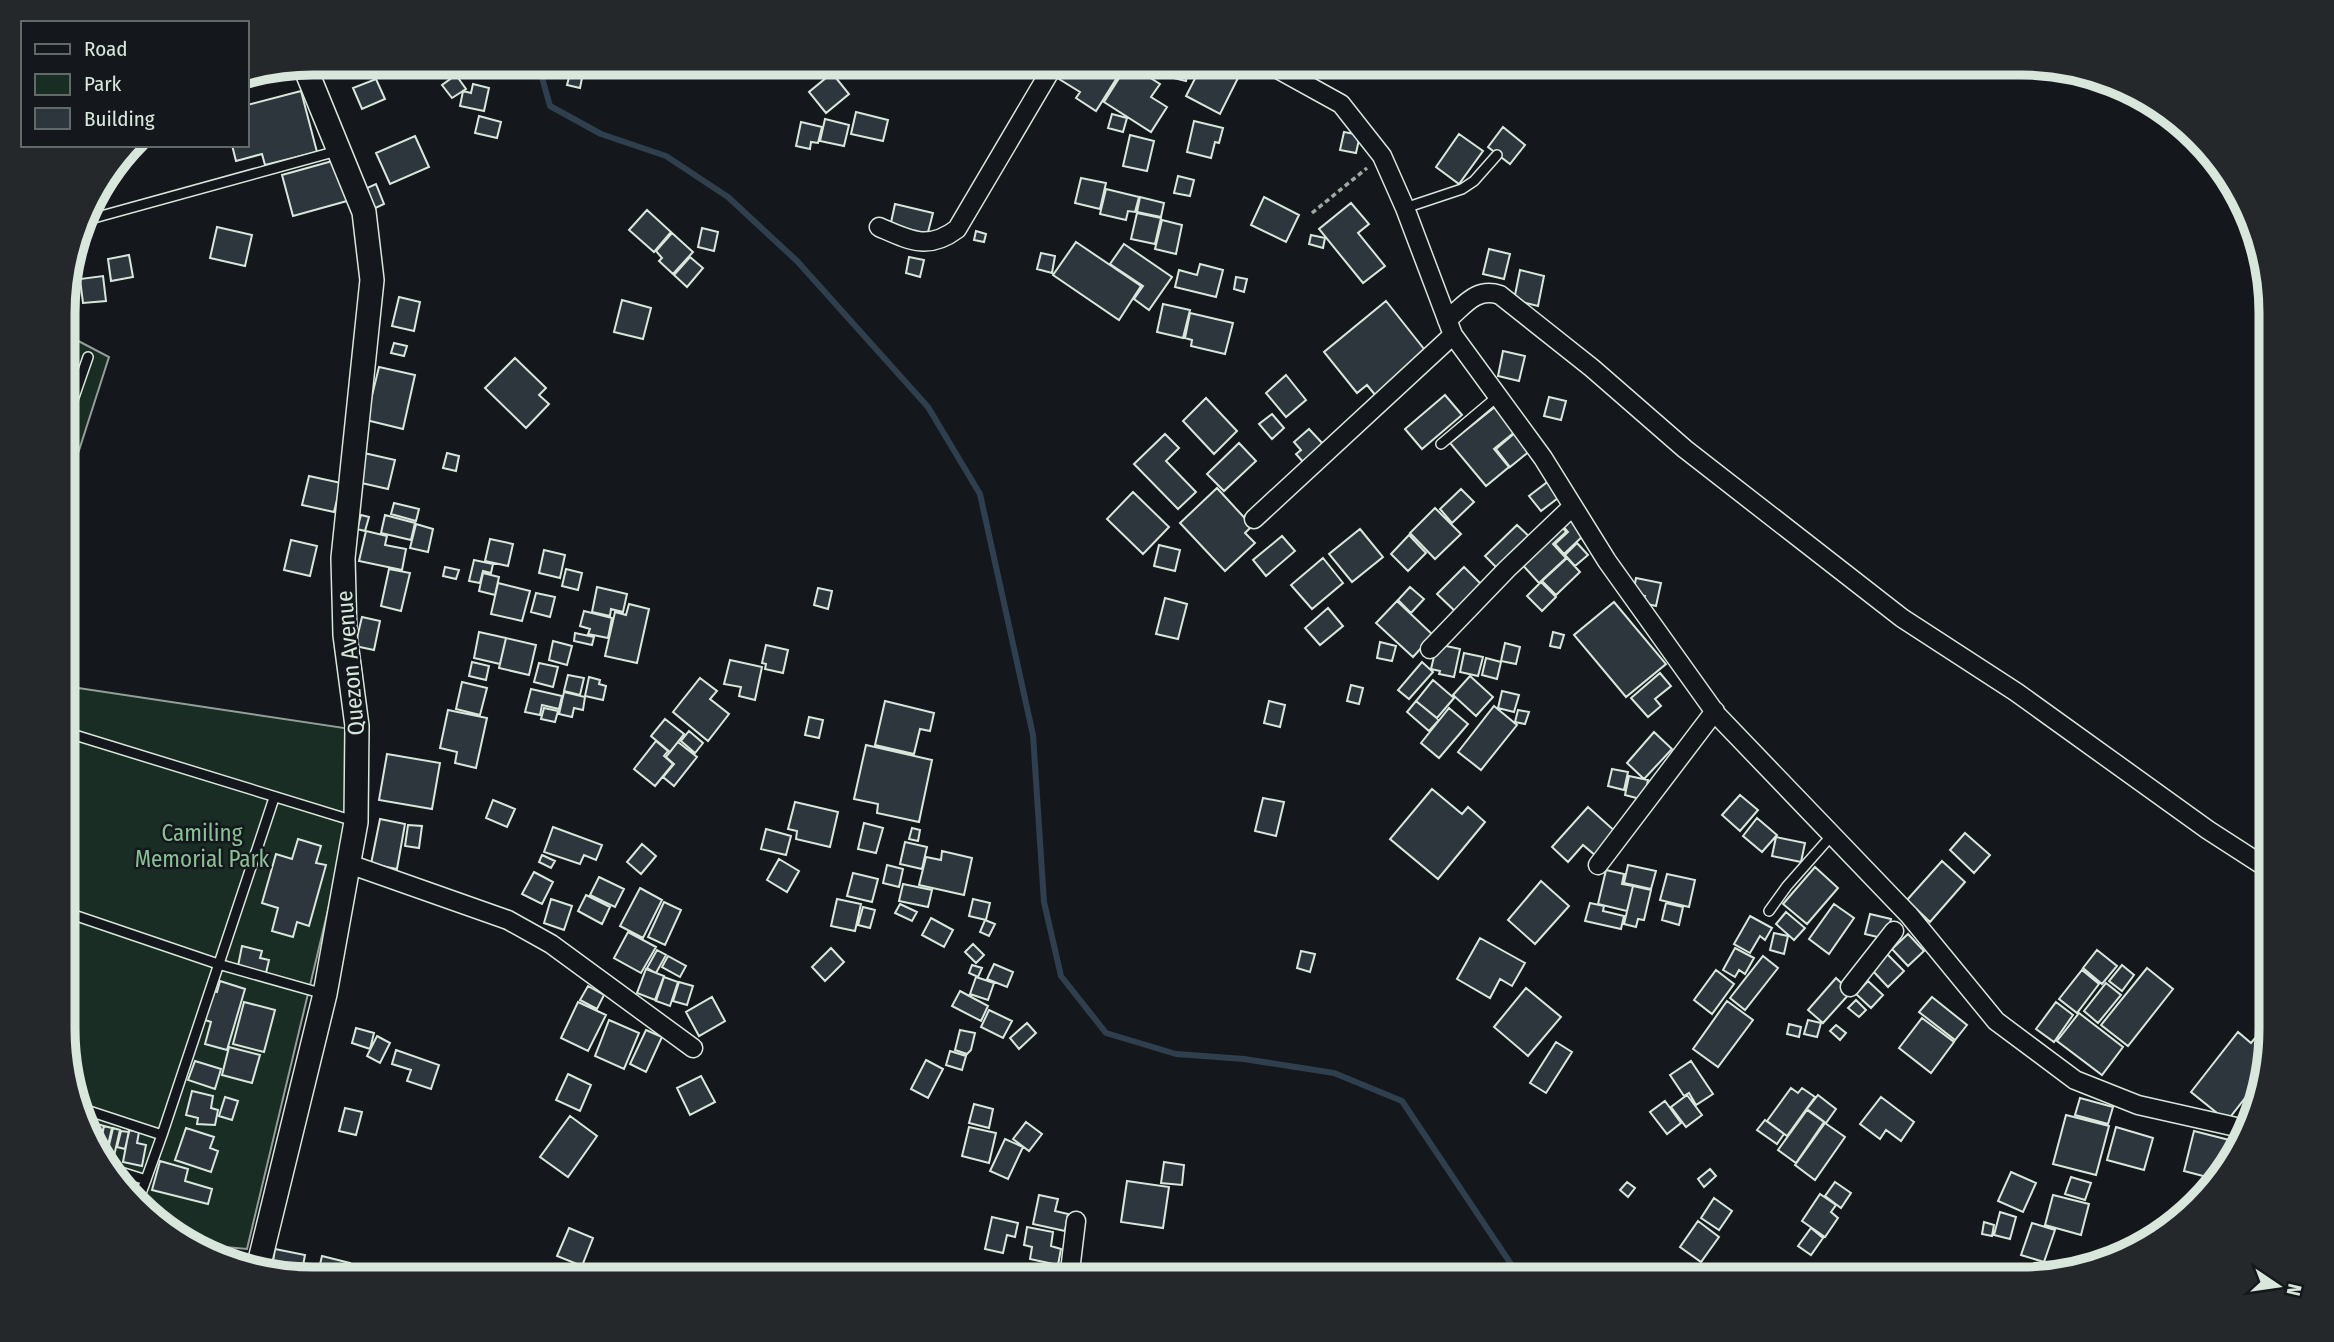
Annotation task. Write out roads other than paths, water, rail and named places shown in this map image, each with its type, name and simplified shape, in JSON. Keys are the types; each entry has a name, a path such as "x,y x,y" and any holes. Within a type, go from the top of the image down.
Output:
{"street":[{"name":"Quezon Avenue","path":"260,1261 325,994 356,822 358,726 345,635 343,558 372,281 364,212 308,75"},
{"path":"879,227 907,239 925,242 944,239 957,229 1048,75"},
{"path":"1289,75 1341,104 1382,156 1405,208 1450,328 1543,458 1607,561 1715,711 1832,835 1902,922 1996,1021 2075,1080 2138,1105 2237,1127"},
{"path":"1254,519 1450,328 1479,294 1487,291 1500,295 1592,368 1685,449 1902,618 2016,692 2208,831 2258,862"},
{"path":"1430,649 1507,569 1573,506"},
{"path":"1598,865 1715,711"},
{"path":"349,864 519,926 551,944 693,1048"},
{"path":"1850,987 1902,922"},
{"path":"1071,1267 1076,1221"}],"lane":[{"path":"96,217 339,150"},
{"path":"1405,208 1462,189 1474,181 1497,155"},
{"path":"75,394 88,357"},
{"path":"1441,444 1498,396"},
{"path":"75,735 356,822"},
{"path":"141,1193 274,798"},
{"path":"1769,911 1832,835"},
{"path":"75,915 218,964 325,994"},
{"path":"91,1112 162,1135"},
{"path":"124,1173 146,1180"}],"waterway":[{"path":"541,75 550,106 601,134 666,156 728,197 797,261 928,407 980,494 1033,735 1044,902 1061,976 1106,1033 1176,1054 1244,1059 1334,1073 1402,1101 1513,1266"}],"park label":[{"name":"Camiling Memorial Park","path":"202,846"}]}
